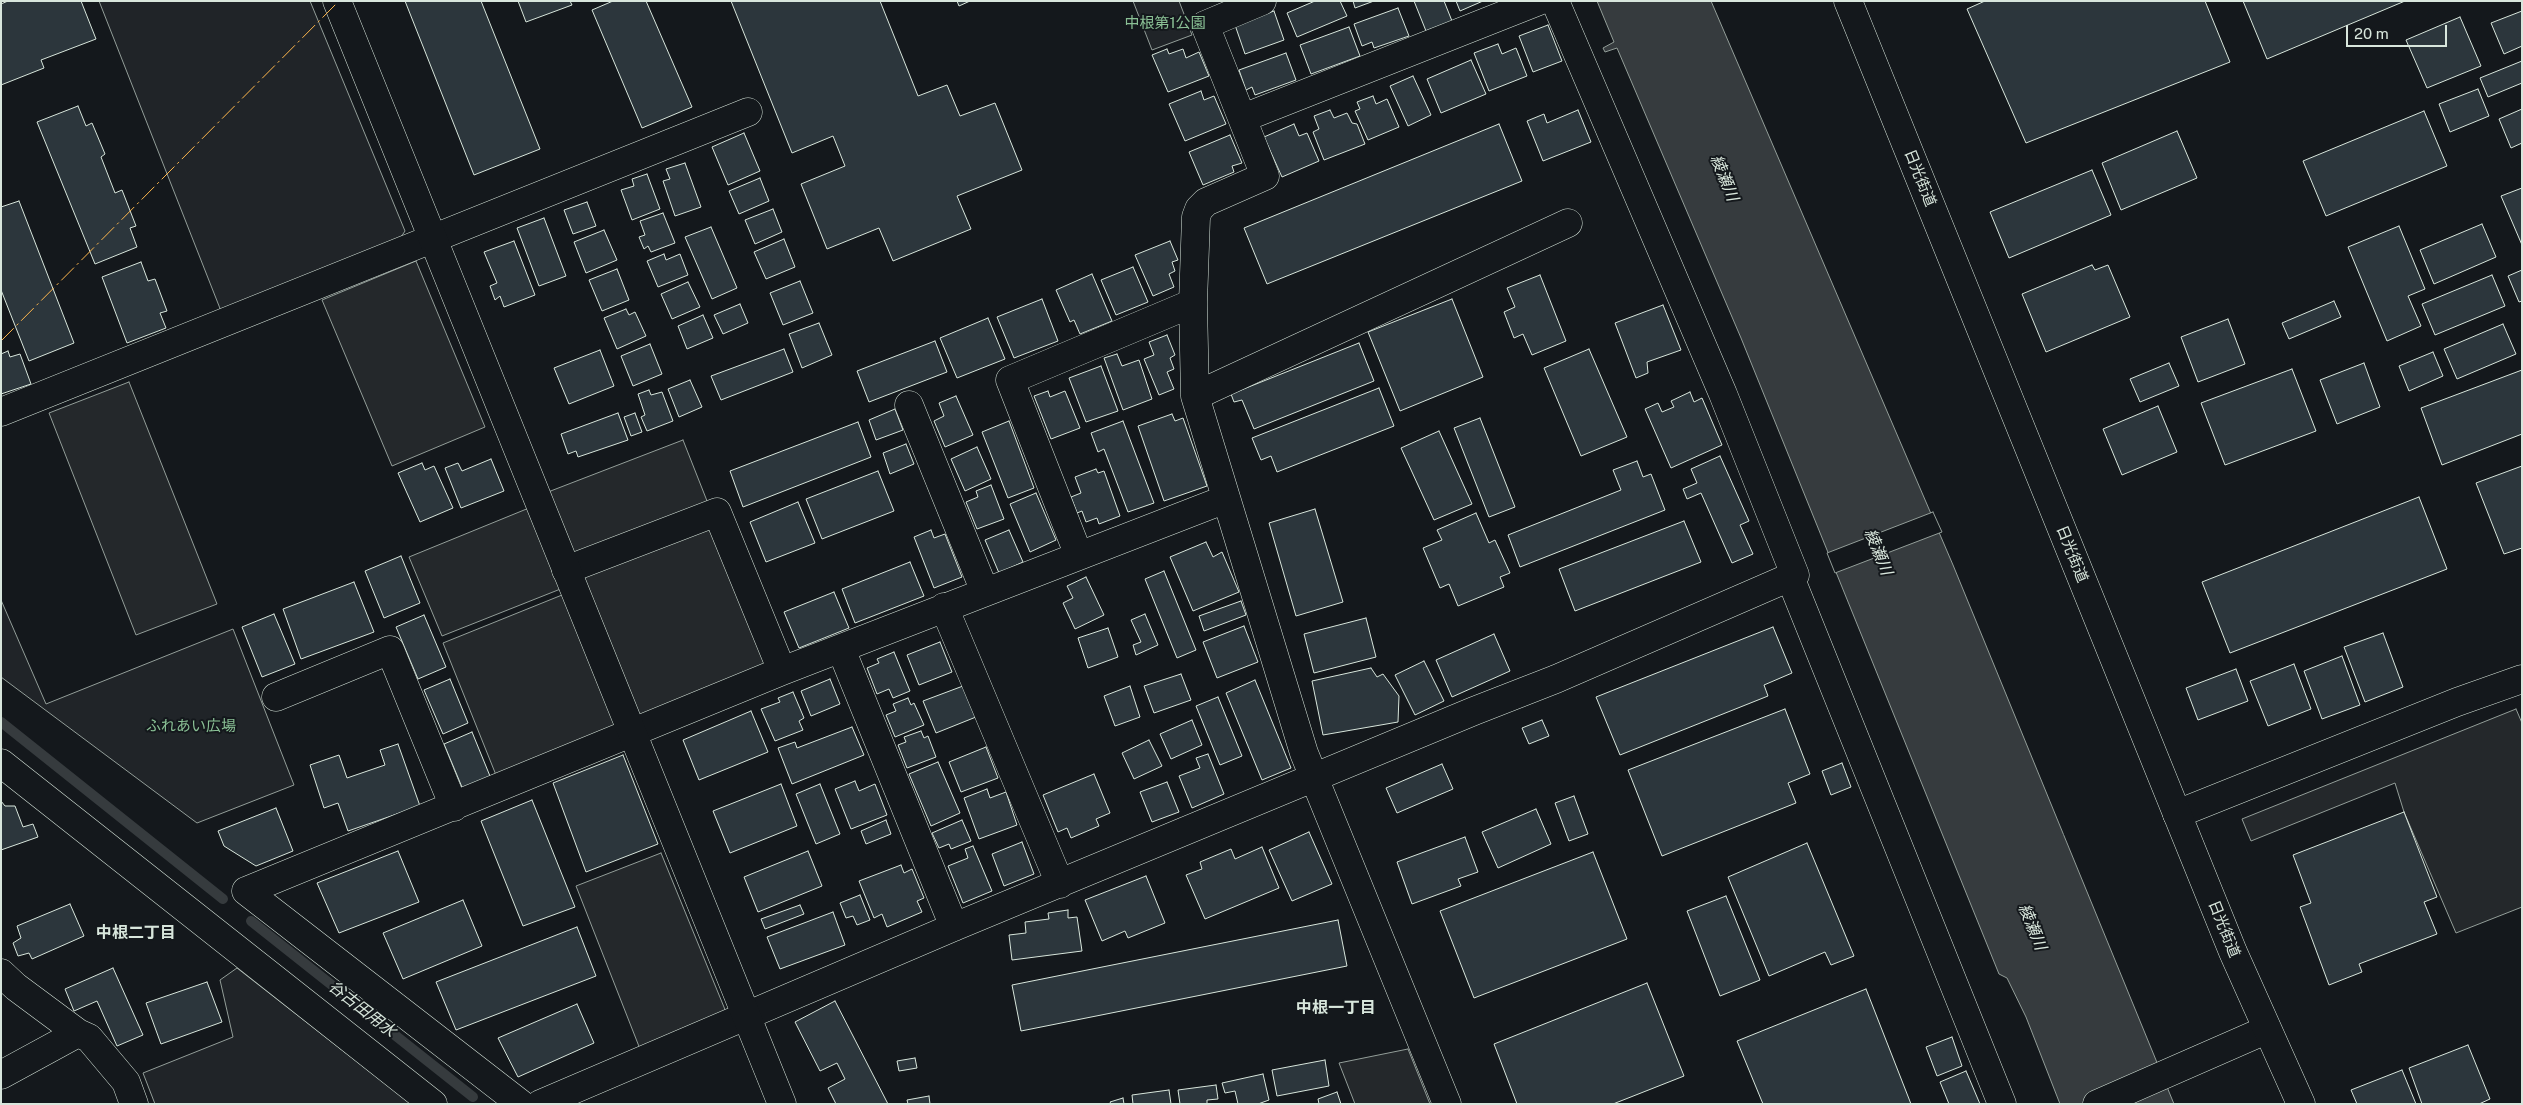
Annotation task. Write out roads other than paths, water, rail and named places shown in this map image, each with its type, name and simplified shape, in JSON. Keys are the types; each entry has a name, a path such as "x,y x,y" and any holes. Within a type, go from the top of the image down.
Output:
{"street":[{"path":"337,1 782,1104"},
{"path":"1262,1 1205,24 1265,176 1206,202 1199,209 1195,222 1192,303 1195,396 1314,777 1447,1104"},
{"path":"1243,118 1539,1"},
{"path":"540,1104 954,927 1314,777 1556,679 1795,575 1723,394 1556,1"},
{"name":"日光街道","path":"1848,1 2177,814 2266,1030 2300,1104"},
{"path":"1,412 748,112"},
{"path":"1195,396 1568,223"},
{"path":"1079,556 1010,380 1192,303"},
{"path":"909,405 985,592"},
{"path":"521,1104 246,891 782,672 1226,499"},
{"path":"566,570 717,512 782,672"},
{"path":"1790,577 2002,1104"},
{"path":"944,608 1060,884"},
{"path":"842,649 954,927"},
{"path":"276,698 390,650 454,806"},
{"path":"2177,814 2456,702 2522,679"},
{"path":"1,763 433,1104"},
{"path":"1,972 16,987 78,1033 89,1038 126,1082 134,1104"},
{"path":"2097,1104 2266,1030"},
{"path":"1,1075 78,1033"}],"water":[{"name":"綾瀬川","path":"1597,1 1711,1 1953,565 2174,1104 2060,1104 2026,1017 2007,978 1999,974 1741,338 1617,48 1605,52 1603,48 1614,42"}],"waterway":[{"name":"谷古田用水","path":"1,722 223,899"},
{"name":"谷古田用水","path":"251,921 473,1097"}],"district":[{"name":"中根二丁目","path":"136,933"},
{"name":"中根一丁目","path":"1336,1008"}],"park label":[{"name":"中根第1公園","path":"1165,23"},
{"name":"ふれあい広場","path":"191,726"}]}
